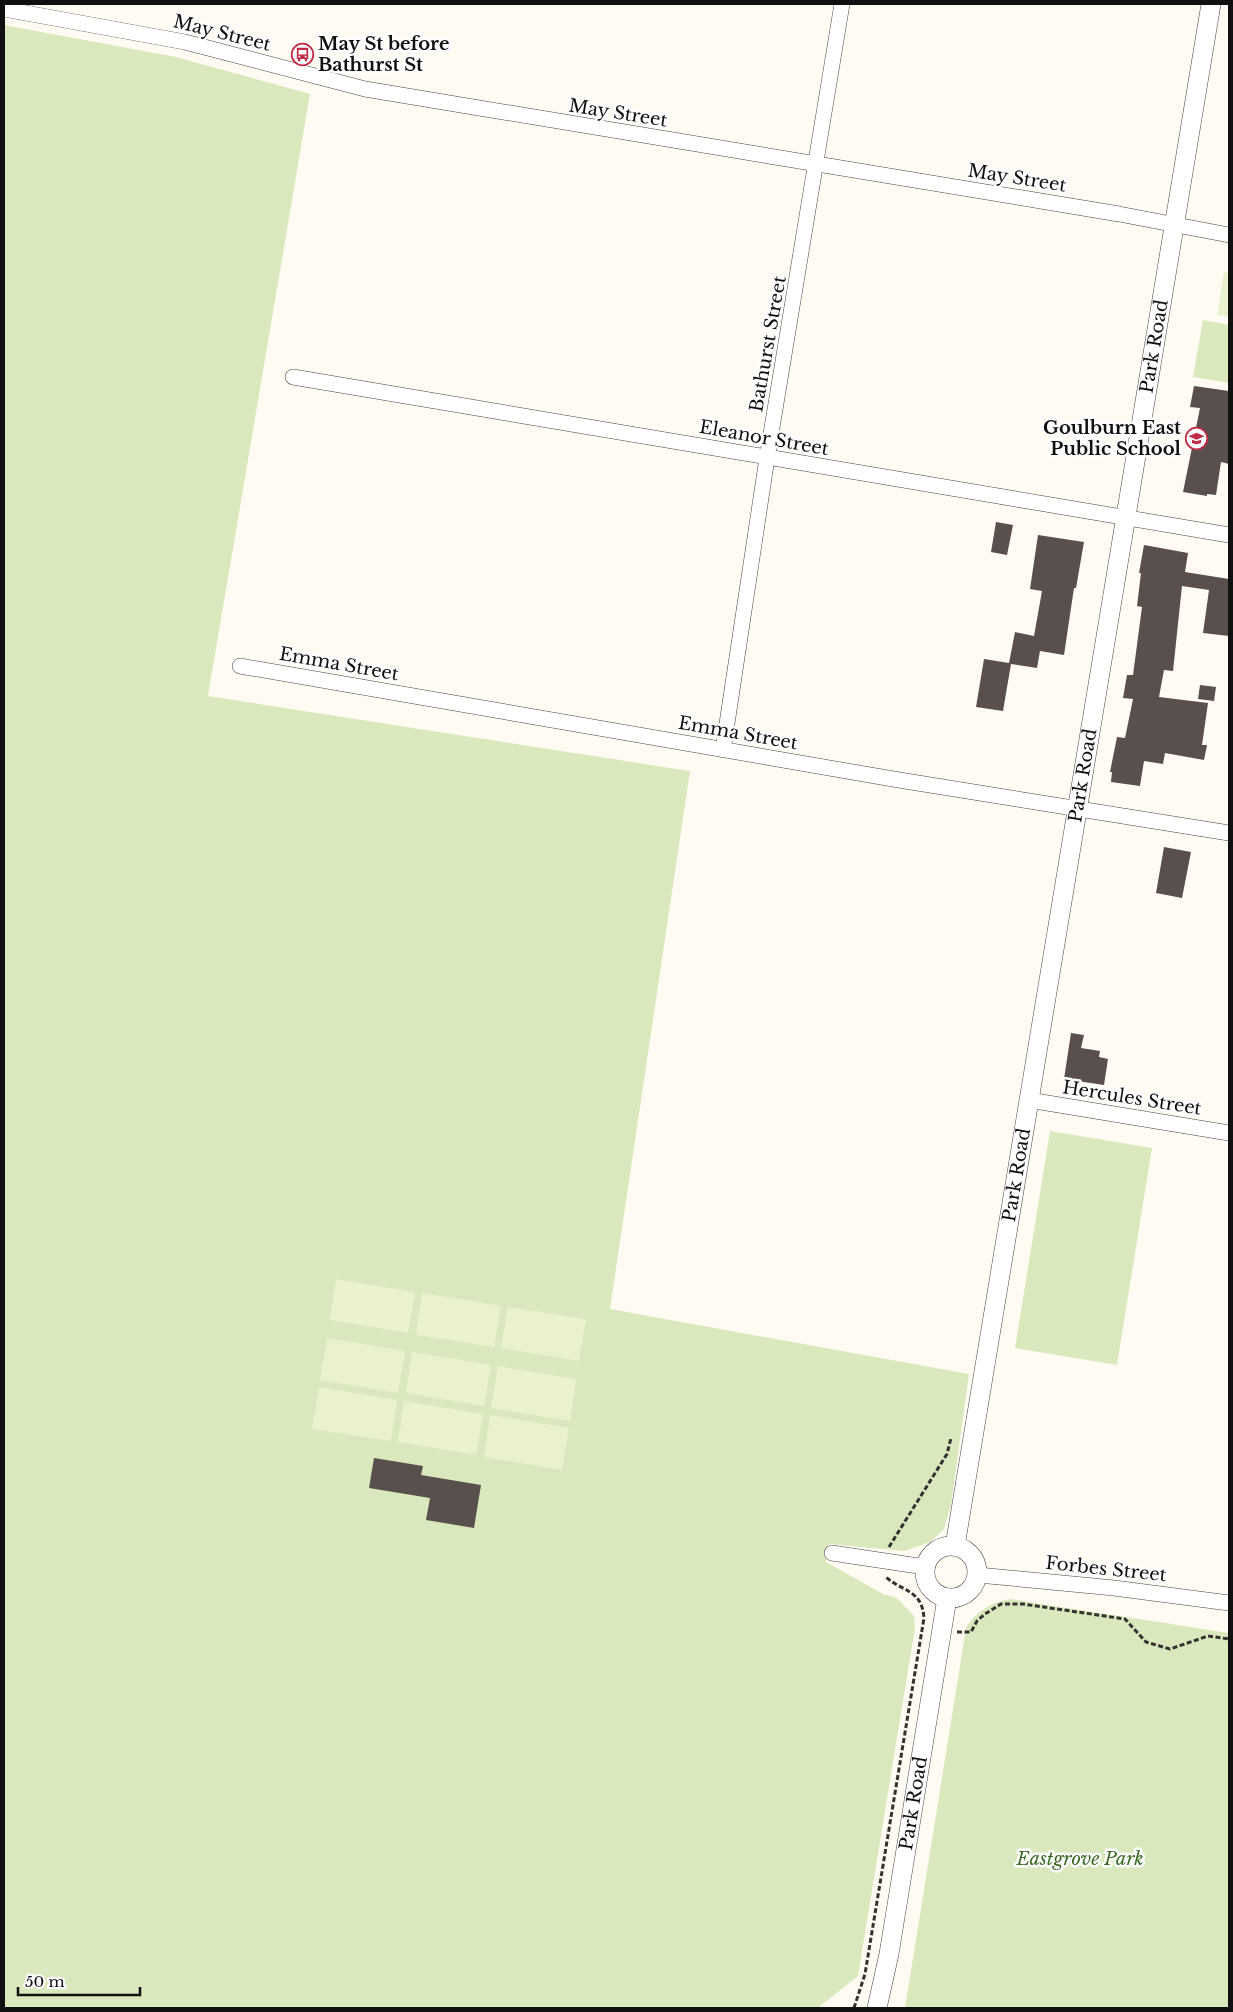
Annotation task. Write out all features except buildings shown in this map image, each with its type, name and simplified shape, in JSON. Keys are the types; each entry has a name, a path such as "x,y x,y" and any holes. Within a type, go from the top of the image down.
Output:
{"street":[{"name":"Bathurst Street","path":"723,750 767,458 793,312 814,164 842,4"},
{"name":"Park Road","path":"955,1546 1211,4"},
{"name":"May Street","path":"4,9 185,42 365,89 1118,214 1229,236"},
{"name":"Eleanor Street","path":"293,377 1229,535"},
{"name":"Emma Street","path":"240,666 723,750 1229,833"},
{"name":"Hercules Street","path":"1029,1100 1229,1133"},
{"path":"946,1546 955,1546 964,1549 973,1557 978,1575 976,1582 967,1593 954,1598 946,1598 930,1588 927,1582 925,1567 934,1552 946,1546"},
{"path":"832,1553 925,1567"},
{"name":"Forbes Street","path":"978,1575 1114,1588 1229,1604"},
{"name":"Park Road","path":"877,2008 889,1954 946,1598"}],"path":[{"path":"854,2008 865,1974 924,1618 924,1610 916,1597 902,1586 885,1577 885,1561 891,1542 947,1454 952,1438"},
{"path":"942,1630 960,1633 972,1632 977,1622 985,1614 1001,1604 1023,1604 1125,1619 1146,1642 1170,1649 1208,1636 1229,1639"}],"green space":[{"path":"4,25 176,57 310,94 208,696 690,771 610,1309 969,1374 951,1505 944,1529 930,1542 905,1551 829,1544 826,1562 883,1594 897,1598 914,1616 915,1628 858,1976 818,2008 4,2008"},
{"path":"1224,272 1229,273 1229,317 1217,315"},
{"path":"1203,320 1229,325 1229,383 1193,377"},
{"path":"1050,1131 1152,1148 1117,1365 1015,1348"},
{"path":"336,1279 415,1292 408,1333 330,1320"},
{"path":"422,1293 501,1306 494,1347 416,1335"},
{"path":"508,1307 586,1319 579,1361 501,1348"},
{"path":"327,1338 405,1351 398,1393 320,1380"},
{"path":"412,1352 491,1365 484,1406 406,1393"},
{"path":"498,1366 576,1379 570,1421 491,1408"},
{"path":"319,1387 397,1400 391,1441 312,1429"},
{"path":"404,1401 483,1414 476,1455 398,1442"},
{"path":"490,1415 569,1428 562,1470 484,1457"},
{"name":"Eastgrove Park","path":"1010,1599 1229,1633 1229,2008 905,2008 966,1628 979,1612 996,1603"}],"place":[{"name":"May St before Bathurst St","path":"302,54"},
{"name":"Goulburn East Public School","path":"1197,438"}]}
